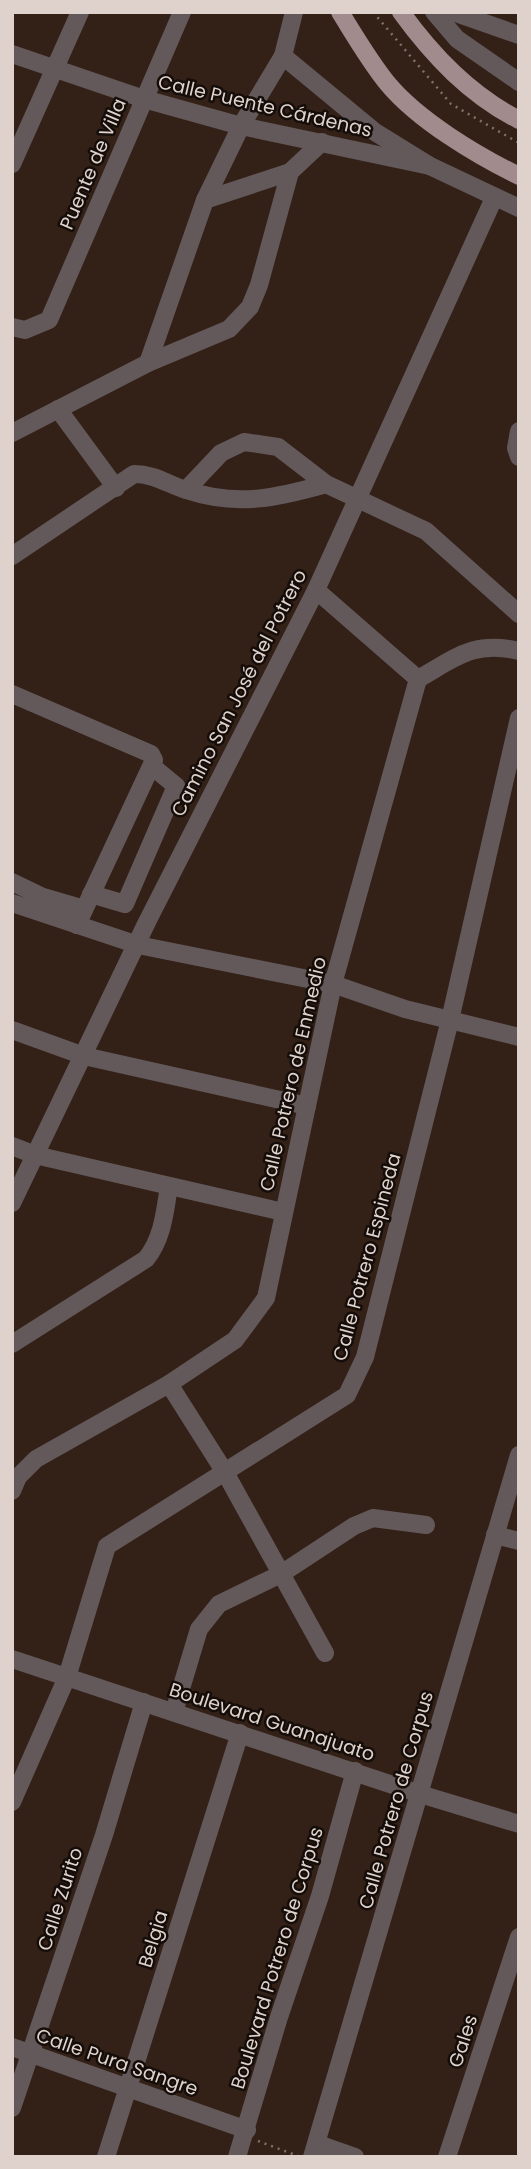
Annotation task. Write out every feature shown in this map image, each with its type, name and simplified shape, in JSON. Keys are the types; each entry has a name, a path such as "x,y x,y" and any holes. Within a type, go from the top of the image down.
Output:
{"main road":[{"path":"340,12 388,85 420,114 496,165 519,176"},
{"path":"401,12 443,64 499,110 519,120"}],"street":[{"path":"12,164 80,12"},
{"name":"Puente de Villa","path":"12,327 25,330 49,320 182,12"},
{"path":"148,363 205,200 241,125 283,56 295,12"},
{"path":"434,12 457,39 519,82"},
{"path":"453,12 519,35"},
{"name":"Calle Puente Cárdenas","path":"12,54 144,99 241,125 430,166"},
{"path":"283,56 375,132 430,166 519,208"},
{"path":"205,200 290,172 323,142"},
{"path":"12,433 148,363 229,329 250,307 290,172"},
{"name":"Camino San José del Potrero","path":"12,1203 316,590 355,497 495,198"},
{"path":"58,409 116,488"},
{"path":"519,431 519,457"},
{"path":"186,490 221,453 244,442 278,447 326,484 426,531 519,614"},
{"path":"12,556 134,474 151,474 186,490 231,500 269,500 326,484"},
{"path":"316,590 418,679 469,651 495,645 519,650"},
{"name":"Calle Potrero de Enmedio","path":"12,1491 18,1477 36,1459 169,1384 235,1340 266,1298 333,984 418,679"},
{"path":"12,694 151,754 153,767 84,909"},
{"name":"Calle Potrero Espineda","path":"12,1802 67,1677 107,1546 226,1474 347,1395 357,1378 365,1357 450,1020 519,718"},
{"path":"12,902 84,909 125,904 176,786 153,767"},
{"path":"12,882 43,897 84,909 138,945 333,984 405,1009 519,1037"},
{"path":"12,1030 84,1056 307,1106"},
{"path":"496,1032 519,1046"},
{"path":"12,1146 34,1154 283,1212"},
{"path":"12,1344 146,1258 155,1248 161,1233 169,1186"},
{"path":"169,1384 226,1474 325,1653"},
{"name":"Calle Potrero de Corpus","path":"315,2150 412,1791 519,1455"},
{"path":"174,1712 199,1629 219,1604 281,1574 354,1526 373,1518 426,1524"},
{"path":"495,1535 519,1541"},
{"name":"Boulevard Guanajuato","path":"12,1659 519,1824"},
{"name":"Calle Zurito","path":"12,2108 104,1835 144,1702"},
{"name":"Belgia","path":"106,2157 240,1733"},
{"name":"Boulevard Potrero de Corpus","path":"237,2157 279,2017 320,1896 355,1771"},
{"name":"Gales","path":"447,2157 519,1937"},
{"name":"Calle Pura Sangre","path":"12,2048 246,2133"},
{"path":"315,2150 351,2156"}],"path":[{"path":"246,2133 301,2157"}]}
